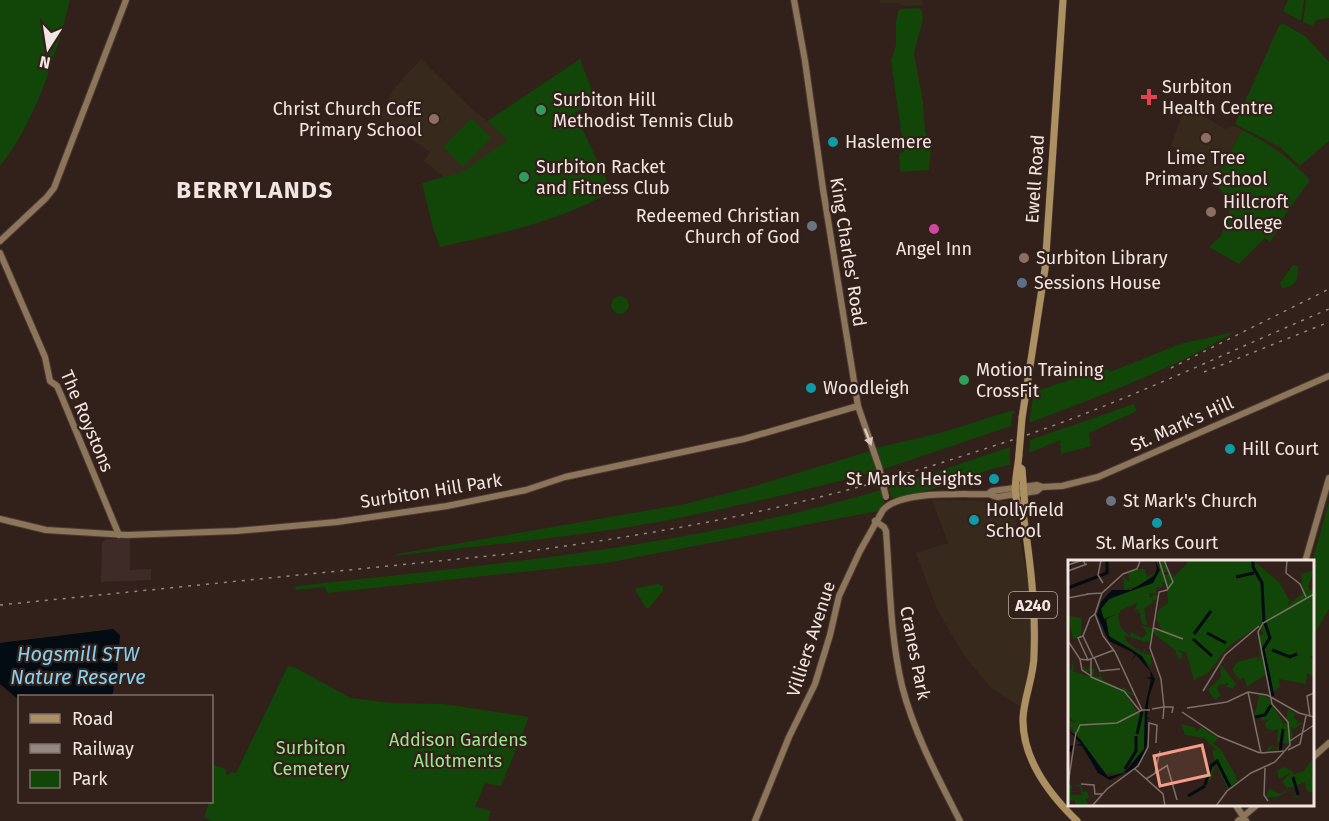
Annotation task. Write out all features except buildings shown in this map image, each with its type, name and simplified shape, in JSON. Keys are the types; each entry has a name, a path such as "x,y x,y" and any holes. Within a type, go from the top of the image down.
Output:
{"main road":[{"name":"Ewell Road","path":"1020,491 1015,470 1018,466 1022,418 1045,269 1063,0"},
{"name":"A240","path":"1020,491 1025,507 1023,513 1032,582 1035,657 1024,711 1025,732 1041,779 1047,789 1077,821"}],"street":[{"path":"0,241 54,188 126,0"},
{"name":"King Charles' Road","path":"794,0 858,405 889,505"},
{"name":"The Roystons","path":"0,253 45,357 50,381 57,386 119,535"},
{"name":"St. Mark's Hill","path":"889,505 930,494 1037,491 1042,487 1067,485 1098,477 1329,376"},
{"name":"Surbiton Hill Park","path":"0,519 46,530 119,535 192,534 337,522 447,506 526,490 565,477 744,439 858,405"},
{"path":"1305,560 1329,478"},
{"name":"Villiers Avenue","path":"755,821 789,737 815,684 839,596 875,521 889,505"},
{"name":"Cranes Park","path":"875,521 886,531 891,609 903,687 929,757 960,821"},
{"path":"1314,756 1329,743"},
{"path":"1236,806 1242,820 1256,806"}],"shaded area":[{"path":"879,0 922,0 923,5 904,6 899,3 880,3"},
{"name":"Christ Church CofE Primary School","path":"421,59 469,106 509,140 461,174 443,179 442,175 424,161 430,152 380,117 393,90"},
{"name":"Lime Tree Primary School","path":"1190,106 1224,129 1234,126 1242,130 1214,183 1199,170 1195,156 1171,146 1184,109"},
{"path":"932,500 1009,501 1014,506 1017,525 1014,527 1015,533 1019,534 1029,585 1033,654 1025,710 990,687 963,654 937,609 916,553 948,543"},
{"path":"106,539 130,539 130,570 151,569 151,580 101,582 102,542"}],"green space":[{"path":"0,0 70,0 54,58 42,90 28,122 0,166"},
{"path":"1288,0 1304,0 1301,21 1283,11"},
{"path":"1306,0 1329,0 1329,18 1317,20 1312,26 1303,22"},
{"path":"919,8 923,19 914,53 923,102 925,131 931,146 929,170 900,172 899,153 904,152 891,61 896,45 896,21 899,9"},
{"path":"1282,23 1305,36 1329,62 1329,141 1300,166 1280,147 1235,124"},
{"name":"Surbiton Racket and Fitness Club","path":"580,59 596,101 560,122 575,114 612,191 550,219 440,247 422,183 462,172 508,140 487,121"},
{"path":"471,118 491,138 463,167 443,147"},
{"path":"1242,130 1279,152 1310,180 1277,226 1279,228 1270,242 1265,238 1239,264 1209,247 1221,236 1232,202 1214,183"},
{"path":"1293,265 1298,266 1296,282 1282,288 1280,283"},
{"path":"620,296 626,299 629,305 626,311 620,314 614,311 611,305 614,299"},
{"path":"1234,332 1159,371 1029,423 1034,392 1099,370 1110,372 1180,344"},
{"path":"1134,404 1137,411 1089,433 1091,446 1061,454 1060,440 1029,453 1030,440"},
{"path":"1016,411 1012,415 1011,426 884,469 875,448 940,433"},
{"path":"1010,447 1010,465 970,477 958,484 958,488 939,487 901,498 892,498 889,488"},
{"path":"870,451 877,471 721,509 600,531 394,556 685,504 755,486"},
{"path":"881,490 884,502 878,511 606,563 327,593 325,587 295,590 296,586 518,561 664,539 737,526"},
{"path":"1329,502 1329,609 1314,634 1314,560"},
{"path":"658,584 663,586 663,591 649,608 646,608 635,590"},
{"name":"Surbiton Cemetery","path":"288,666 296,668 351,698 392,703 444,704 529,717 501,786 485,783 475,807 491,811 488,821 212,821 204,817 209,803 213,803 213,764 225,769 227,775 232,772 236,773"}],"water":[{"name":"Hogsmill STW Nature Reserve","path":"113,629 120,635 117,673 112,695 18,695 18,699 0,684 0,643"}],"railway":[{"path":"1171,368 1329,289"},
{"path":"0,605 508,554 587,543 743,515 894,477 1055,425 1134,394 1329,309"},
{"path":"1204,372 1329,322"}],"place":[{"name":"Surbiton Health Centre","path":"1149,97"},
{"name":"Surbiton Hill Methodist Tennis Club","path":"541,110"},
{"name":"Christ Church CofE Primary School","path":"434,119"},
{"name":"Lime Tree Primary School","path":"1206,138"},
{"name":"Haslemere","path":"833,142"},
{"name":"Surbiton Racket and Fitness Club","path":"524,177"},
{"name":"Hillcroft College","path":"1211,212"},
{"name":"Redeemed Christian Church of God","path":"812,226"},
{"name":"Angel Inn","path":"934,229"},
{"name":"Surbiton Library","path":"1024,258"},
{"name":"Sessions House","path":"1022,283"},
{"name":"Motion Training CrossFit","path":"964,380"},
{"name":"Woodleigh","path":"811,388"},
{"name":"Hill Court","path":"1230,449"},
{"name":"St Marks Heights","path":"994,479"},
{"name":"St Mark's Church","path":"1111,501"},
{"name":"Hollyfield School","path":"974,520"},
{"name":"St. Marks Court","path":"1157,523"}],"district":[{"name":"BERRYLANDS","path":"255,190"}],"park label":[{"name":"Addison Gardens Allotments","path":"458,750"}]}
